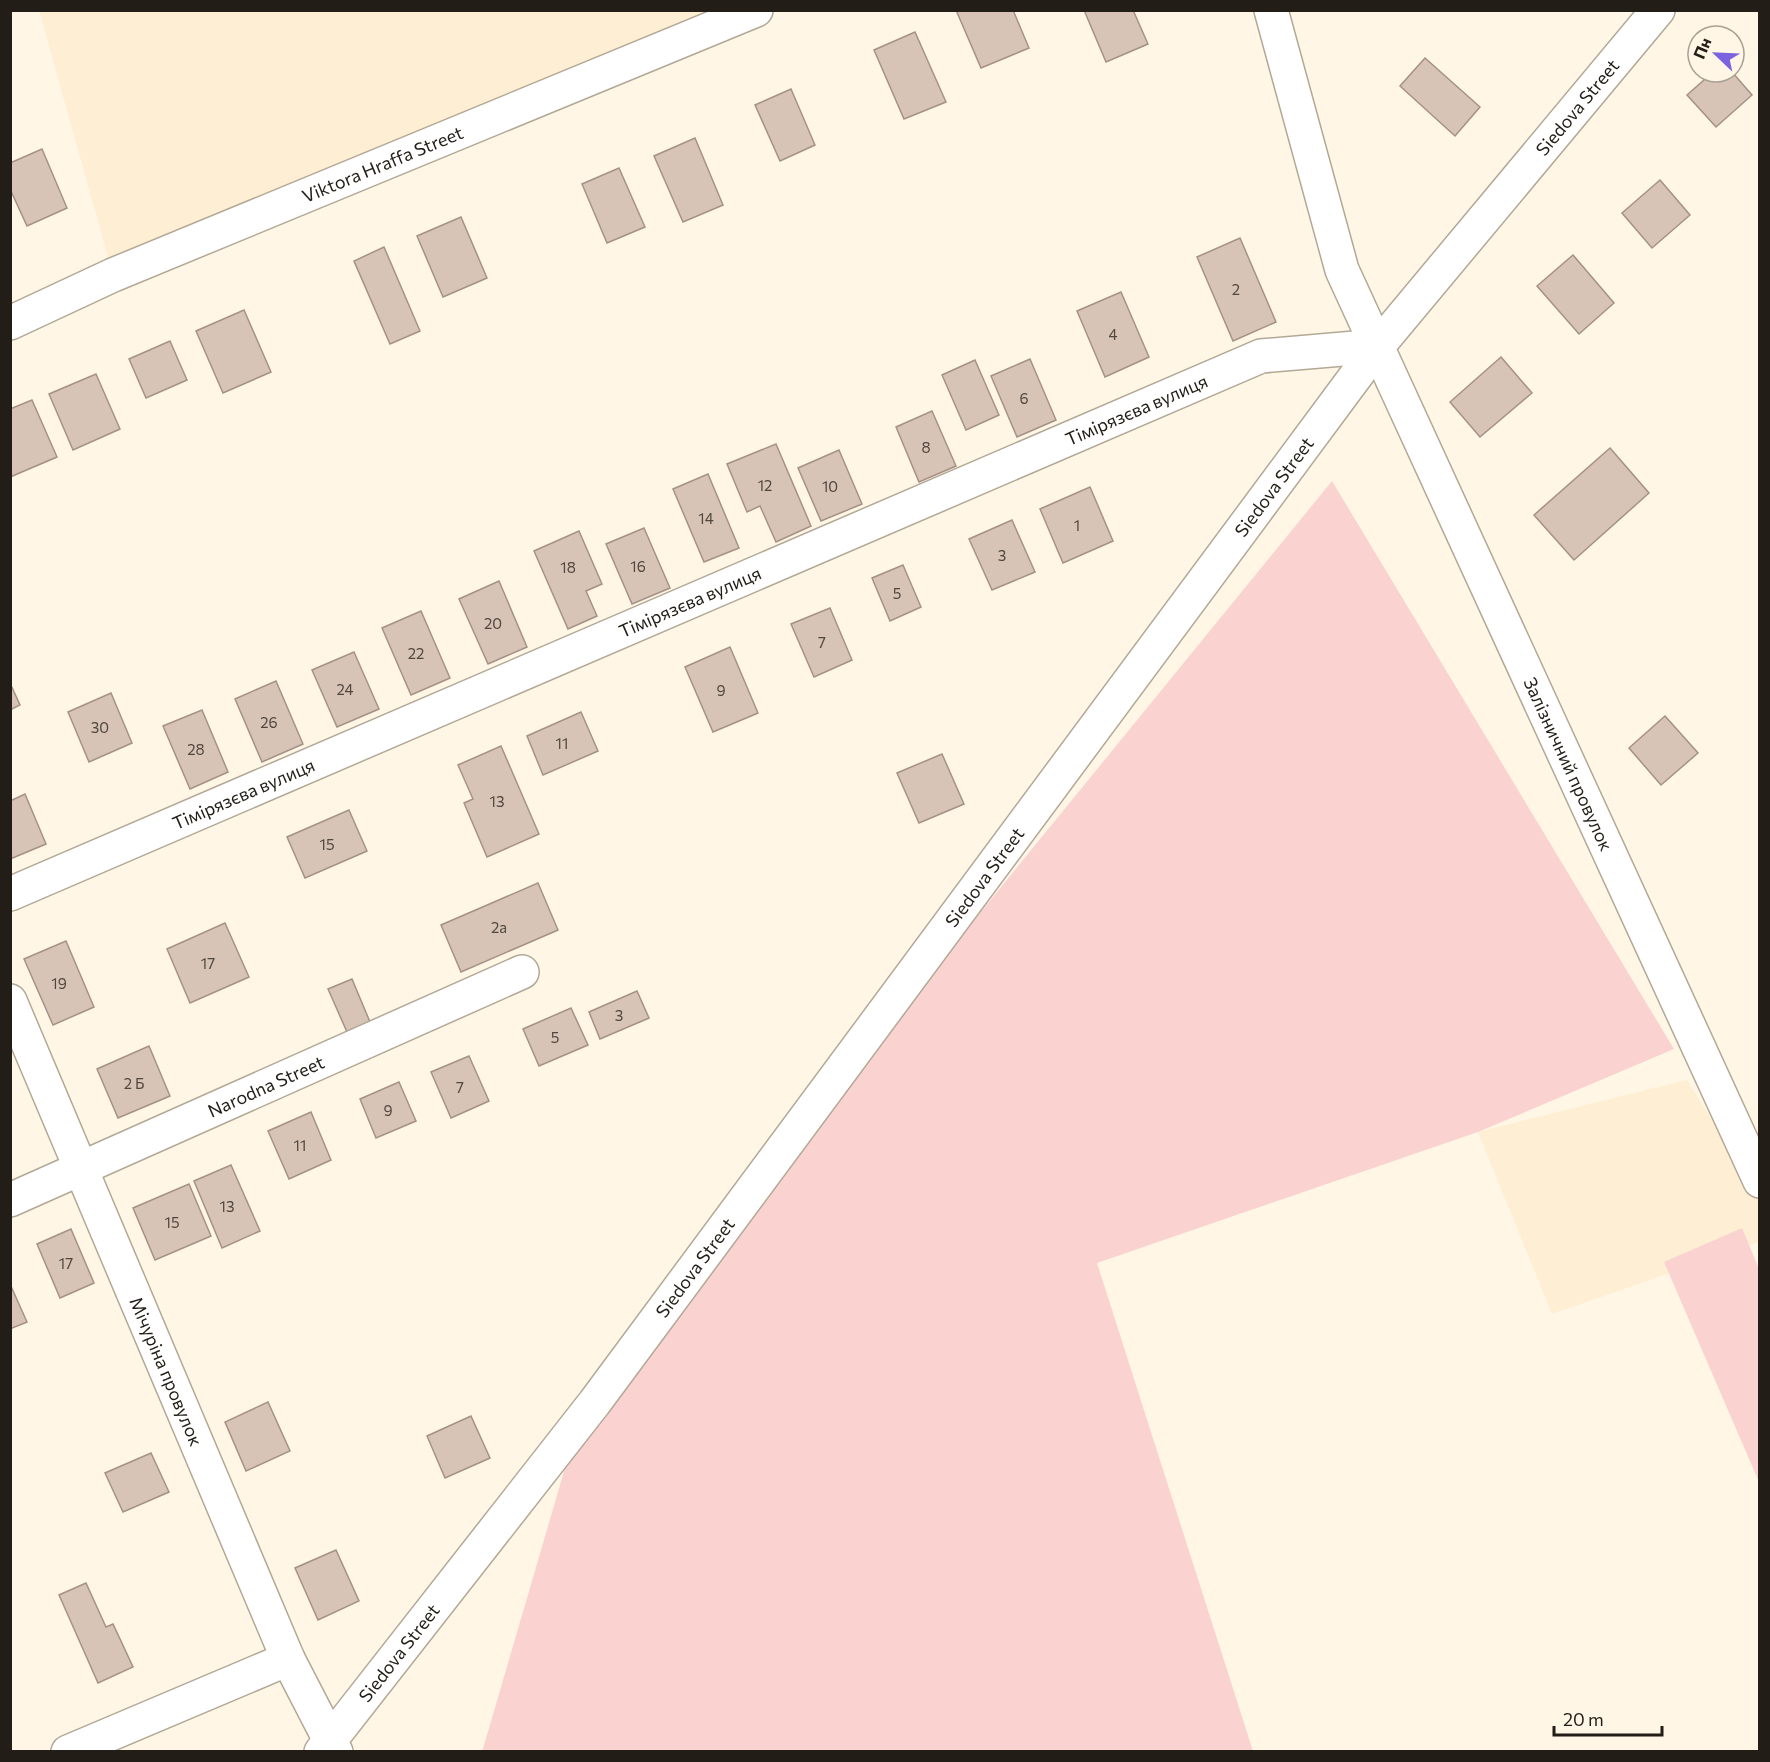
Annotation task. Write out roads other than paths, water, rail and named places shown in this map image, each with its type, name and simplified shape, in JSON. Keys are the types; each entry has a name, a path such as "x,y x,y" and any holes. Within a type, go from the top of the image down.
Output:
{"street":[{"name":"Viktora Hraffa Street","path":"10,323 113,275 756,10"},
{"name":"Залізничний провулок","path":"1271,10 1342,270 1760,1180"},
{"name":"Siedova Street","path":"329,1748 595,1402 1378,346 1658,10"},
{"name":"Тімірязєва вулиця","path":"10,894 1261,356 1378,346"},
{"name":"Narodna Street","path":"10,1200 82,1170 522,972"},
{"name":"Мічуріна провулок","path":"10,1001 288,1659 329,1748"},
{"path":"68,1752 288,1659"}]}
